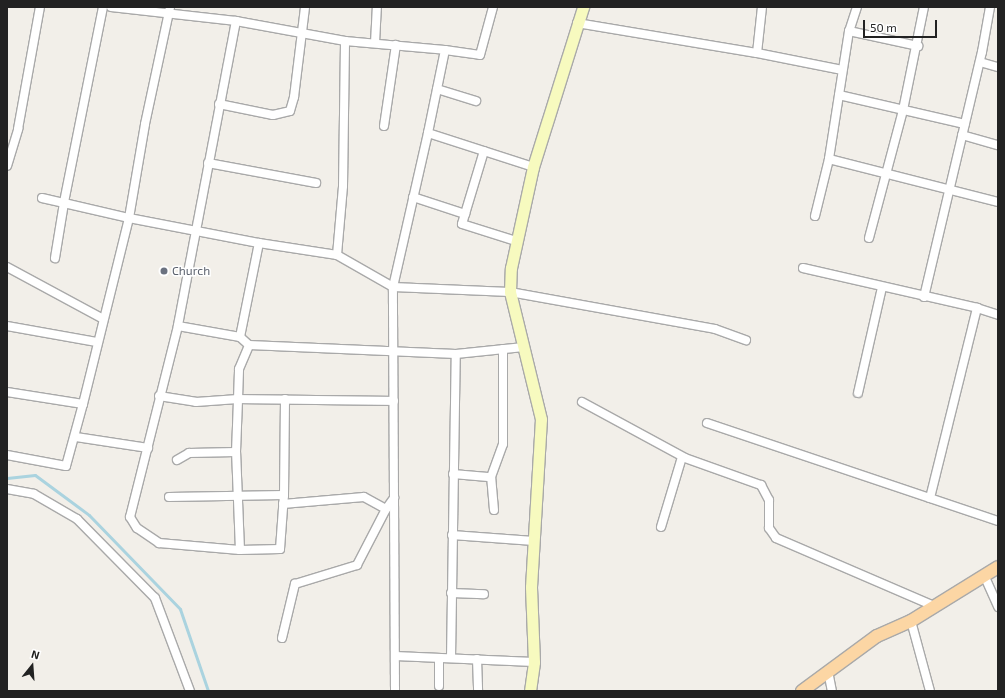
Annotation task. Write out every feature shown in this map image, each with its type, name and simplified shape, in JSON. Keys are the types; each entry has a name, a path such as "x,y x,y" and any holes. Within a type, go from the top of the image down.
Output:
{"main road":[{"path":"530,691 534,662 531,587 541,419 510,292 511,268 533,167 582,7"},
{"path":"802,691 828,670 877,636 911,621 998,567"}],"street":[{"path":"7,166 18,129 40,7"},
{"path":"55,258 64,203 103,7"},
{"path":"111,7 168,11 236,21 345,41 445,50 480,56 493,7"},
{"path":"219,104 273,116 290,111 306,7"},
{"path":"375,43 377,7"},
{"path":"757,52 762,7"},
{"path":"815,216 828,158 849,31 856,7"},
{"path":"869,238 903,110 918,46 924,7"},
{"path":"924,297 980,62 990,7"},
{"path":"7,455 66,466 76,436 97,342 129,218 168,11"},
{"path":"236,21 194,231 178,326 130,517 137,528 159,542 240,550 280,549 284,495 285,399"},
{"path":"577,23 757,52 842,70"},
{"path":"849,31 918,46"},
{"path":"337,255 343,186 345,41"},
{"path":"384,126 396,45"},
{"path":"395,691 394,287 445,50"},
{"path":"980,62 998,67"},
{"path":"437,89 476,101"},
{"path":"839,95 965,124"},
{"path":"428,133 533,167"},
{"path":"962,135 998,145"},
{"path":"484,151 462,224 516,241"},
{"path":"828,158 887,174 950,188 998,202"},
{"path":"208,163 316,183"},
{"path":"413,197 465,214"},
{"path":"42,198 194,231 337,255 394,287 510,292 715,329 746,340"},
{"path":"240,338 259,243"},
{"path":"7,267 103,319"},
{"path":"803,268 977,308 998,315"},
{"path":"858,393 882,287"},
{"path":"930,498 977,308"},
{"path":"7,326 97,342"},
{"path":"178,326 240,338 249,346 456,354 524,347"},
{"path":"240,550 236,452 239,369 249,346"},
{"path":"494,510 492,477 502,444 503,349"},
{"path":"450,658 456,354"},
{"path":"7,392 83,404"},
{"path":"160,396 196,402 238,399 394,401"},
{"path":"582,402 682,456 761,485 769,500 769,528 776,538 934,606"},
{"path":"706,423 998,521"},
{"path":"76,436 148,448"},
{"path":"177,460 189,453 236,452"},
{"path":"661,527 682,456"},
{"path":"453,474 492,477"},
{"path":"7,488 34,494 77,519 155,598 190,691"},
{"path":"169,497 284,495"},
{"path":"283,504 364,497 386,509"},
{"path":"282,638 296,584 357,565 386,509 394,498"},
{"path":"452,535 534,541"},
{"path":"984,575 998,607"},
{"path":"451,593 484,594"},
{"path":"911,621 930,691"},
{"path":"395,656 534,662"},
{"path":"439,658 439,686"},
{"path":"477,659 478,691"},
{"path":"828,670 832,691"}],"waterway":[{"path":"7,478 35,475 89,515 180,609 208,691"}],"place":[{"name":"Church","path":"164,271"}]}
